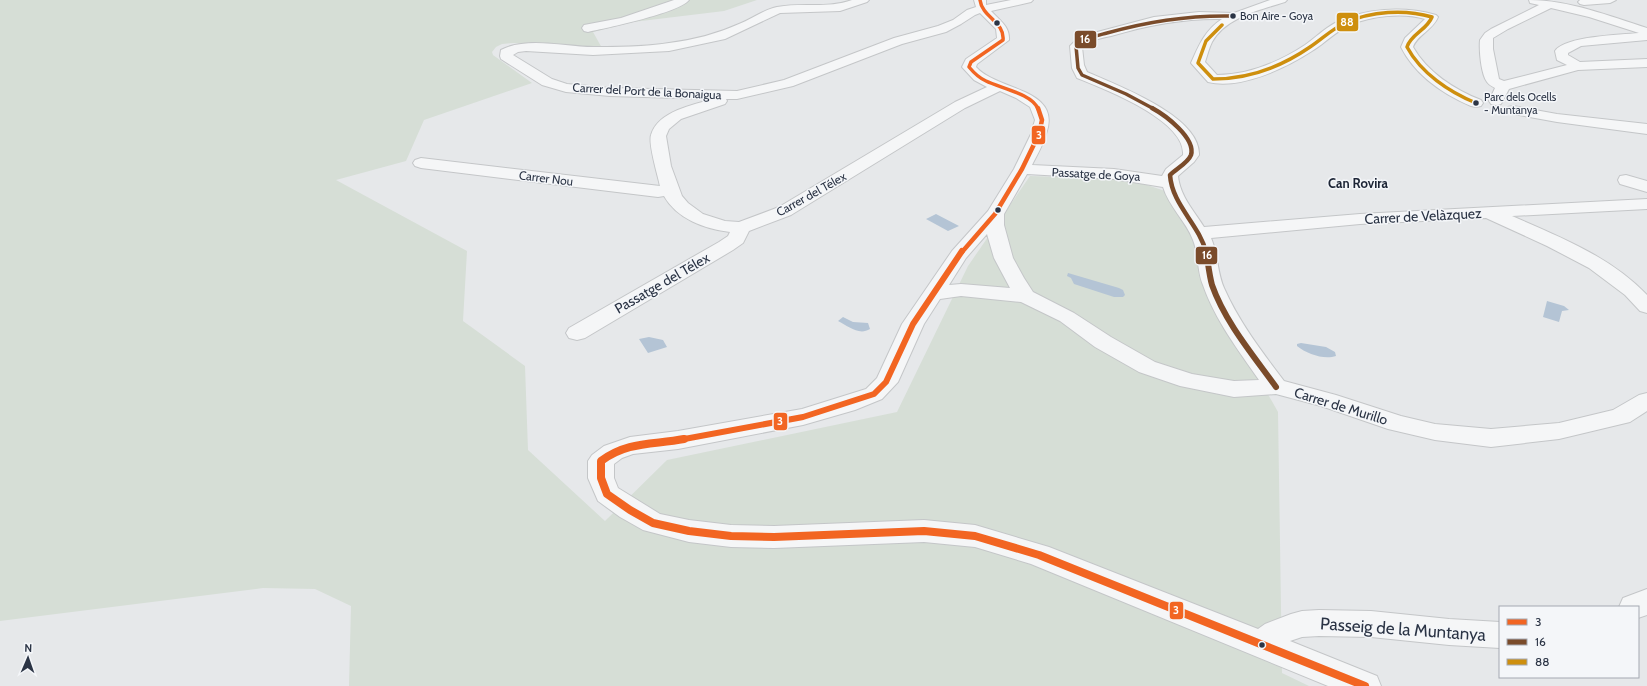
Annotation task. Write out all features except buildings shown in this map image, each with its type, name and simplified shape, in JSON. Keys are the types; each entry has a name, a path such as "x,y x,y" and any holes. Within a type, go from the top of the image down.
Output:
{"street":[{"path":"588,28 623,21 670,6 682,0"},
{"name":"Carrer del Port de la Bonaigua","path":"863,0 840,8 779,10 769,13 738,30 683,45 607,51 526,47 511,50 506,53 506,56 555,86 610,92 737,95 788,83 898,41 942,29 957,22 981,5 1027,0"},
{"path":"1276,387 1243,340 1213,288 1207,253 1199,233 1188,218 1169,183 1170,175 1190,157 1191,150 1183,132 1164,116 1142,102 1082,75 1077,68 1079,56 1076,46 1087,39 1152,20 1186,15 1233,16 1282,0"},
{"path":"1529,0 1592,14 1647,32"},
{"path":"1584,2 1610,0"},
{"path":"981,5 1005,34 1003,40 970,62 969,67 974,73 998,87 1015,92 1037,105 1042,120 1039,134 1022,169 995,214 959,255 913,324 886,382 874,394 803,417 678,440 630,446 613,452 601,461 601,478 607,494 630,510 653,523 731,536 774,537 924,532 976,536 1039,555 1365,686"},
{"path":"1549,5 1526,17 1498,28 1490,34 1486,40 1490,71 1493,81 1503,86 1578,66 1647,63"},
{"path":"1233,16 1217,29 1206,41 1198,63 1213,79 1238,78 1297,56 1315,46 1338,27 1353,21 1376,16 1404,13 1427,15 1432,17 1430,22 1409,41 1407,47 1409,54 1419,65 1457,95 1476,103 1483,108 1496,112 1514,110 1556,118 1647,129"},
{"path":"1578,66 1562,56 1561,51 1578,43 1647,36"},
{"path":"1496,101 1503,86"},
{"name":"Carrer del Télex","path":"737,95 676,116 662,127 658,136 663,166 670,190 674,198 682,207 697,218 723,226 742,228 785,211 960,105 998,87"},
{"path":"1476,103 1483,100 1496,101 1509,105 1514,110"},
{"name":"Carrer Nou","path":"421,163 658,192 670,190"},
{"name":"Passatge de Goya","path":"1022,169 1121,174 1148,177 1169,183"},
{"path":"1626,180 1647,187"},
{"name":"Carrer de Velàzquez","path":"1199,233 1360,219 1647,204"},
{"path":"1487,212 1595,263 1632,288 1647,306"},
{"name":"Carrer de Murillo","path":"995,214 995,226 1006,263 1016,284 1026,296"},
{"name":"Passatge del Télex","path":"577,333 726,246 736,239 742,228"},
{"name":"Carrer de Murillo","path":"935,293 962,290 1026,296 1067,317 1103,342 1147,367 1188,381 1234,389 1276,387 1328,400 1397,423 1434,432 1491,438 1559,431 1621,416 1647,401"},
{"path":"1637,606 1647,602"},
{"name":"Passeig de la Muntanya","path":"1263,644 1276,633 1291,627 1302,624 1319,623 1371,624 1449,632 1499,635"}],"shaded area":[{"path":"0,0 757,0 724,11 633,22 593,32 602,48 513,43 502,44 496,47 492,52 493,55 532,83 424,120 406,161 336,180 467,251 463,321 525,366 528,450 605,521 667,460 897,412 968,266 1030,176 1129,179 1168,192 1199,232 1205,283 1278,412 1282,673 1309,686 349,686 351,606 315,589 263,588 0,621"}],"water":[{"path":"936,214 959,226 948,231 926,219"},
{"path":"1068,273 1119,288 1123,290 1125,295 1123,297 1114,297 1074,284 1071,278 1067,276"},
{"path":"1547,301 1564,306 1569,310 1562,311 1559,322 1543,317"},
{"path":"843,317 853,322 868,323 870,329 866,331 854,330 838,321"},
{"path":"649,337 663,340 667,347 648,353 639,339"},
{"path":"1301,343 1326,347 1335,352 1336,356 1321,357 1311,354 1297,346 1297,344"}],"transit line":[{"name":"3","path":"980,0 984,11 998,24 1004,34 1003,40 971,62 969,67 984,80 996,86 1018,93 1037,105 1042,120 1039,134 1022,169 995,214 959,255 913,324 886,382 874,394 803,417 678,440 630,446 613,452 601,461 601,478 607,494 630,510 653,523 689,531 731,536 774,537 924,531 975,536 1039,555 1365,686"},
{"name":"88","path":"1222,25 1206,41 1198,63 1213,79 1237,78 1268,69 1303,52 1346,22 1370,16 1398,13 1422,14 1432,17 1430,22 1409,41 1407,47 1411,55 1418,64 1447,88 1476,103"},
{"name":"16","path":"1233,16 1168,18 1139,24 1090,38 1082,41 1076,46 1078,53 1078,68 1082,75 1143,102 1172,122 1183,133 1189,145 1191,155 1170,175 1170,183 1182,208 1202,239 1206,251 1212,283 1220,302 1243,340 1276,387"}],"place":[{"name":"Bon Aire - Goya","path":"1233,16"},
{"name":"Parc dels Ocells - Muntanya","path":"1476,103"}],"district":[{"name":"Can Rovira","path":"1358,183"}]}
